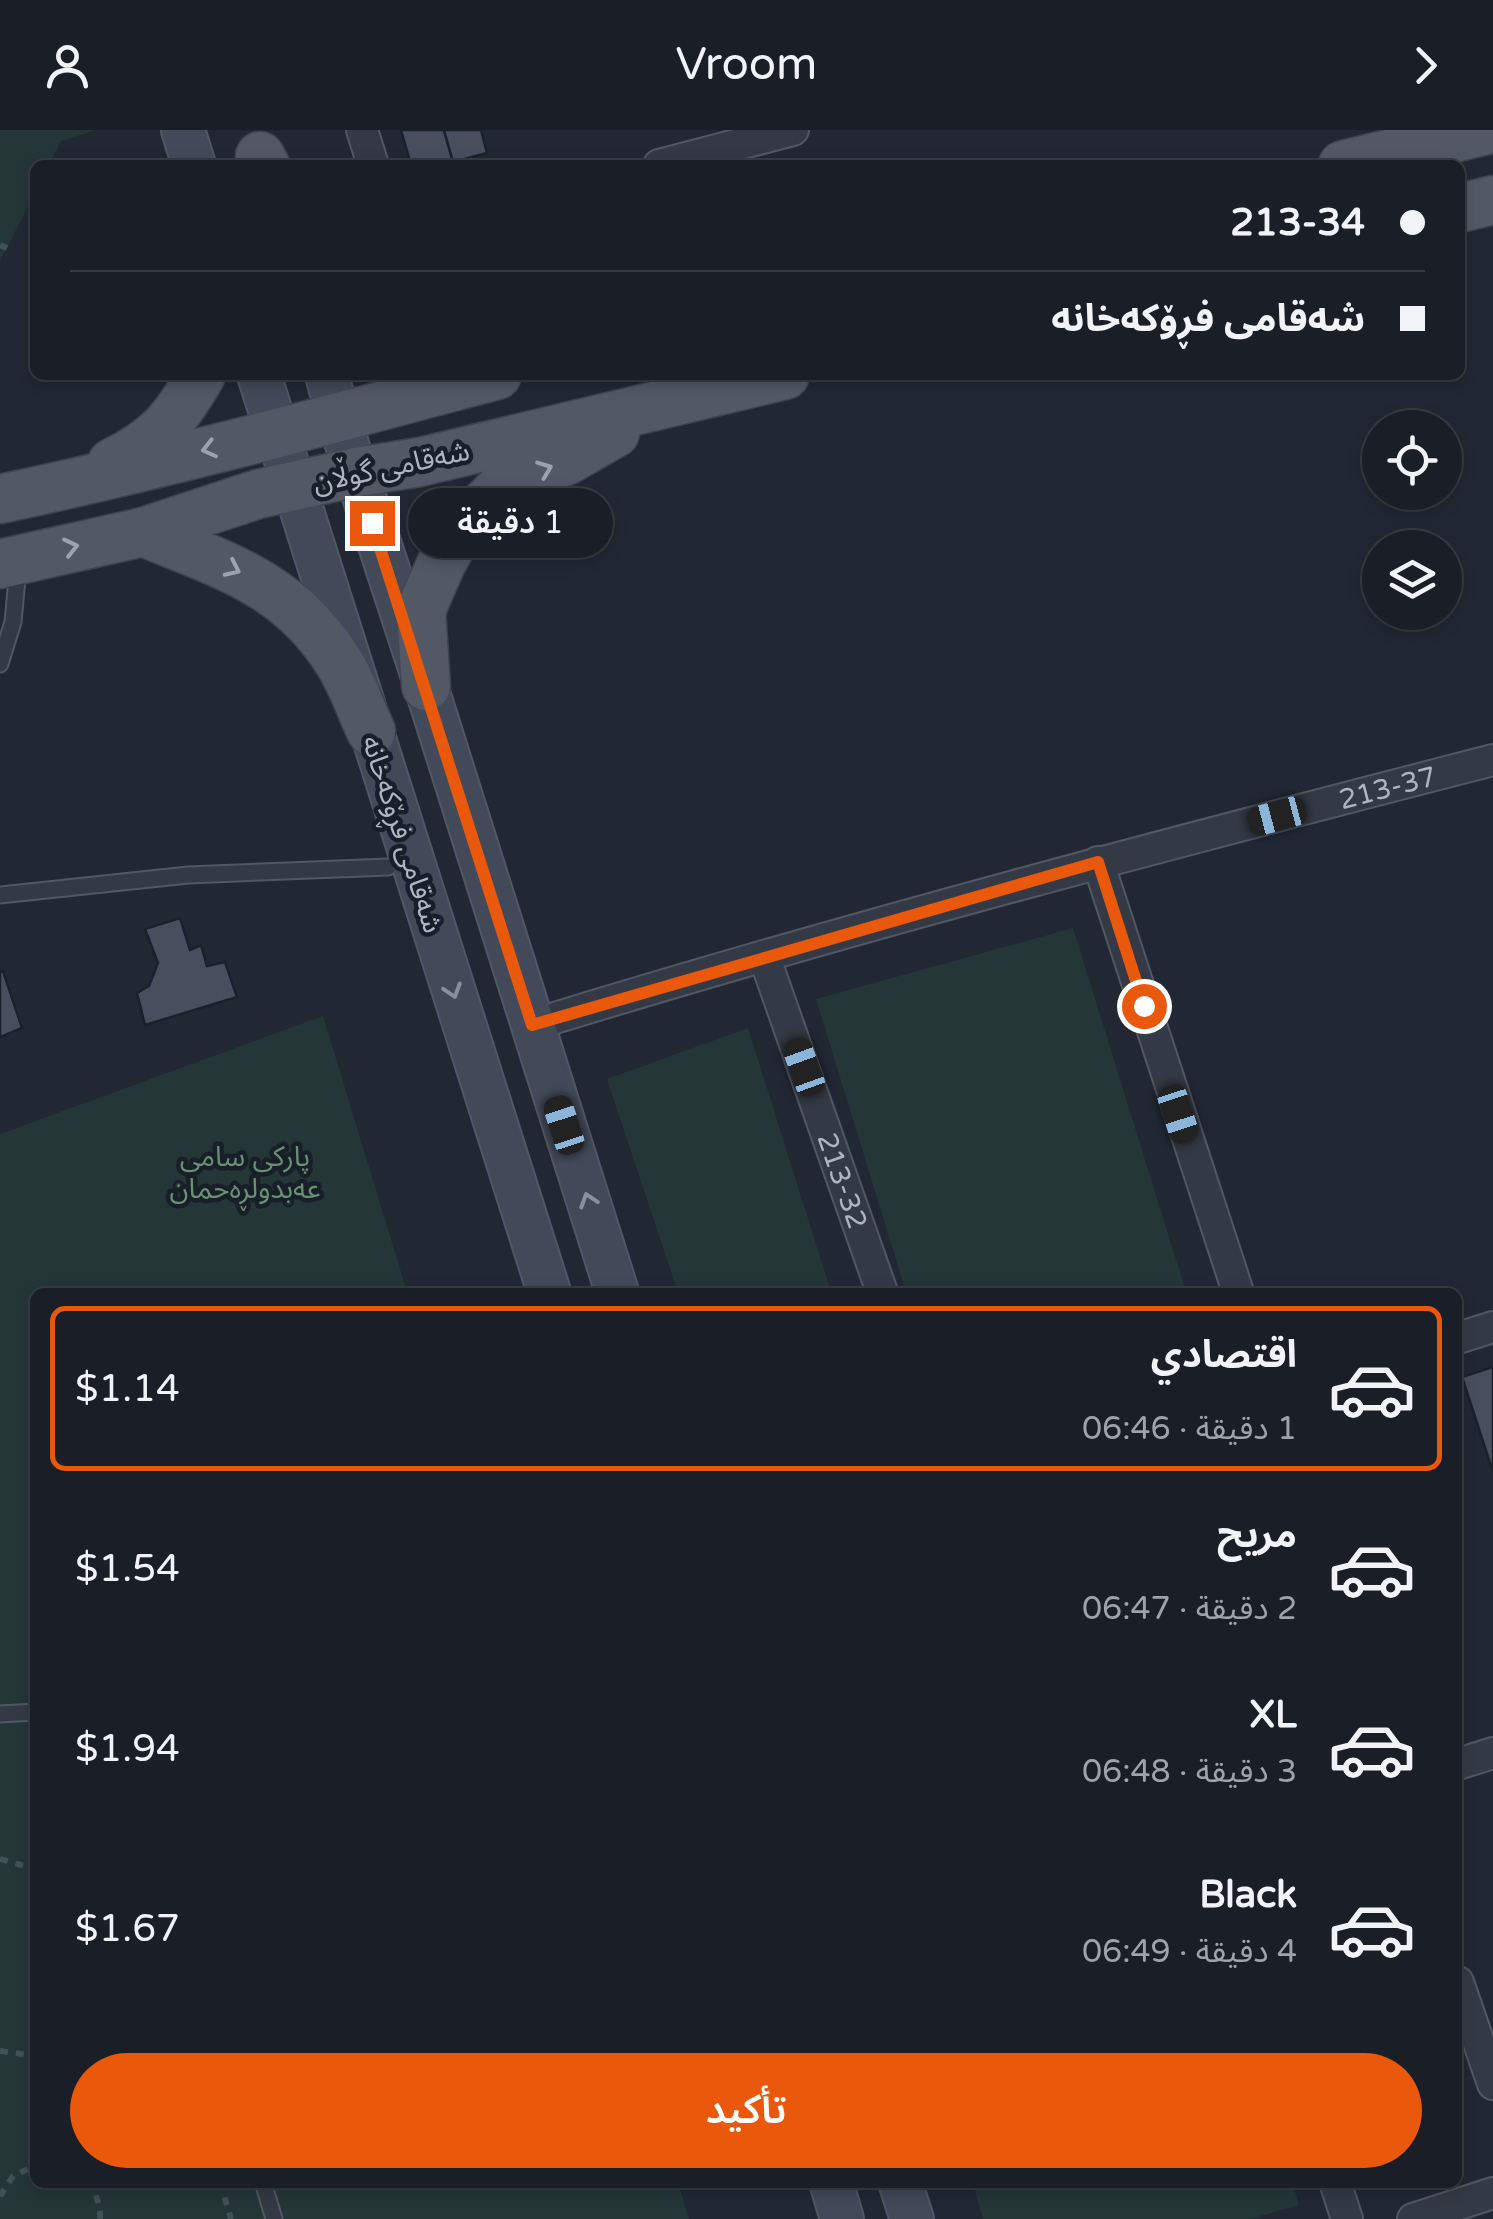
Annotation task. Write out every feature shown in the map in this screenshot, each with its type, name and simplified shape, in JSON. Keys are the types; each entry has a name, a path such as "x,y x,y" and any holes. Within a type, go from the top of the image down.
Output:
{"main road":[{"path":"183,130 192,160"},
{"path":"1364,160 1487,130"},
{"path":"1465,207 1493,200"},
{"path":"68,485 142,448 178,414 198,380"},
{"name":"شەقامی فڕۆکەخانە","path":"261,380 547,1288"},
{"name":"شەقامی گوڵان","path":"0,500 277,433 333,396 457,380"},
{"name":"شەقامی گوڵان","path":"9,562 143,532 258,494 420,462 764,380"},
{"path":"333,396 616,1288"},
{"path":"426,686 420,610 462,526 504,485 568,460 666,404"},
{"path":"143,532 237,571 283,598 339,662 370,731"},
{"path":"833,2188 842,2219"},
{"path":"902,2188 912,2219"}],"street":[{"path":"362,130 371,160"},
{"path":"678,160 792,130"},
{"name":"213-37","path":"532,1025 1098,862 1493,760"},
{"path":"1098,862 1237,1288"},
{"name":"213-32","path":"764,956 881,1288"},
{"path":"1462,1337 1493,1328"},
{"path":"1462,1763 1493,1753"},
{"path":"1462,1994 1493,2084"},
{"path":"1337,2188 1347,2219"},
{"path":"1414,2219 1493,2193"}],"lane":[{"path":"0,664 14,622 9,562"},
{"path":"0,895 188,875 388,867"},
{"path":"0,1714 30,1712"},
{"path":"264,2188 274,2219"}],"path":[{"path":"0,1859 30,1867"},
{"path":"0,2052 30,2055"},
{"path":"0,2196 13,2176 30,2168"},
{"path":"92,2188 101,2210 100,2219"},
{"path":"222,2188 231,2219"}],"green space":[{"path":"0,130 96,130 61,141 52,160 30,160 30,203 0,261"},
{"path":"1073,928 1185,1288 905,1288 816,999"},
{"name":"پارکی سامی عەبدولڕەحمان","path":"323,1016 406,1288 30,1288 30,2188 680,2188 689,2219 0,2219 0,1134"},
{"path":"748,1028 830,1288 677,1288 607,1079"},
{"path":"974,2188 1294,2188 1299,2205 1250,2219 983,2219"}],"building":[{"path":"401,130 444,130 452,160 410,160"},
{"path":"444,130 481,130 487,153 452,160"},
{"path":"180,918 190,950 201,945 207,966 225,962 237,997 145,1025 137,993 149,986 158,963 145,929"},
{"path":"3,971 22,1028 0,1037 0,972"},
{"path":"1493,1367 1493,1472 1462,1377"}],"route":[{"path":"372,523 532,1025 1098,862 1144,1006"}]}
